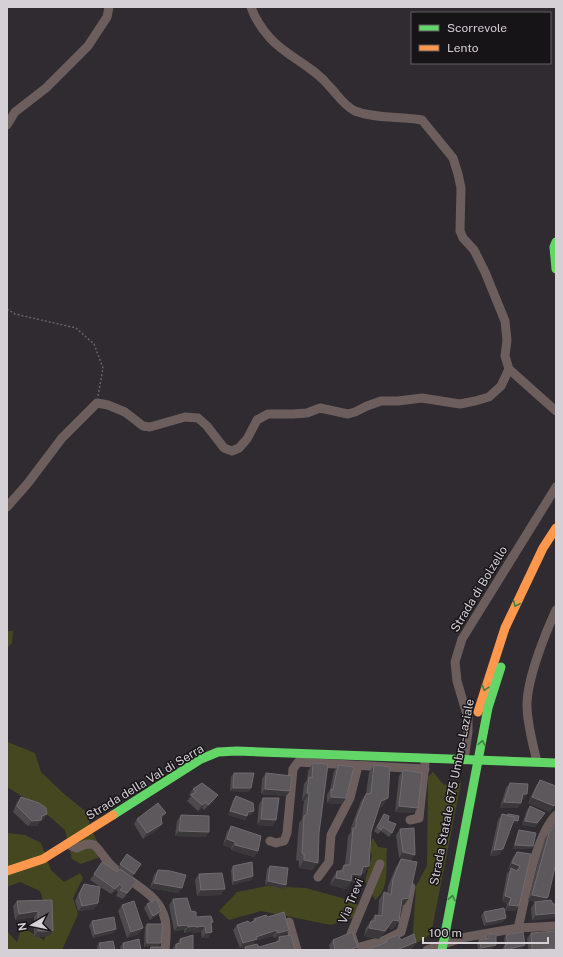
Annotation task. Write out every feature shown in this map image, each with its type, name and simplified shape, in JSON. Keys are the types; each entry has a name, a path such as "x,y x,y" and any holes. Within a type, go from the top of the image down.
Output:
{"main road":[{"path":"556,242 554,246 556,269"},
{"name":"Strada Statale 675 Umbro-Laziale","path":"433,950 478,712 496,666 548,551 555,530"},
{"name":"Strada Statale 675 Umbro-Laziale","path":"442,950 496,666"},
{"name":"Strada della Val di Serra","path":"7,871 44,859 201,759 218,752 237,751 556,763"}],"street":[{"path":"7,125 15,112 46,88 88,46 107,17 109,7"},
{"path":"251,7 255,17 270,38 310,68 329,85 341,102 354,110 366,114 422,120 453,158 458,174 460,188 460,231 463,238 474,250 485,272 505,321 507,340 505,356 509,369 556,411"},
{"path":"7,507 28,483 62,438 97,403 108,405 125,412 143,426 150,427 186,417 198,418 224,448 232,451 239,448 247,439 257,420 268,414 307,413 320,408 348,414 381,401 398,401 422,398 460,404 489,397 501,386 509,369"},
{"name":"Strada di Bolzello","path":"464,760 468,732 468,718 457,680 455,662 462,639 556,487"},
{"path":"537,762 528,720 527,705 529,688 536,664 556,610"},
{"path":"410,820 419,818 426,758"},
{"path":"270,841 276,843 284,841 287,833 293,769 298,762 425,769"},
{"path":"318,877 329,862 331,835 350,798 358,766"},
{"path":"518,928 536,853 551,821 556,815"},
{"path":"67,844 76,848 88,844 95,846 109,864 120,874 157,901 167,925 164,950"},
{"name":"Via Trevi","path":"380,864 351,934 356,949 385,940 401,932 413,877"},
{"path":"289,922 297,950"},
{"path":"428,950 461,938 518,928 556,926"}],"path":[{"path":"7,309 15,314 76,328 94,344 103,368 97,403"}],"green space":[{"path":"7,631 13,631 12,643 7,648"},
{"path":"7,741 35,753 41,772 63,793 90,815 89,824 98,843 98,858 81,864 72,859 65,830 36,805 7,787"},
{"path":"433,772 444,785 461,783 431,934 412,946 416,886 427,866 428,777"},
{"path":"7,833 25,835 41,843 51,870 64,882 80,873 83,878 73,898 78,914 62,950 7,950 7,931 17,942 22,927 44,940 50,928 40,891 20,882 7,887"},
{"path":"373,838 378,847 387,848 385,883 380,895 375,900 365,881 372,856 369,845"},
{"path":"267,886 306,888 349,900 366,909 361,915 331,925 261,911 229,920 219,911 237,892"}],"building":[{"path":"313,763 328,764 319,833 318,863 304,860 304,854 302,853 304,816 307,814 309,794 307,793 309,777 312,778"},
{"path":"338,765 354,767 346,798 331,797 331,789 333,790"},
{"path":"374,765 390,767 388,798 381,801 371,832 369,866 363,867 361,875 352,874 351,881 336,878 337,871 343,871 344,865 350,865 353,828 356,828 356,820 366,794 371,793"},
{"path":"403,770 422,773 418,808 399,806"},
{"path":"234,773 254,773 251,788 233,788"},
{"path":"266,773 292,776 290,791 265,789"},
{"path":"540,780 556,786 556,802 554,806 532,797"},
{"path":"202,783 218,795 208,805 206,802 202,805 191,795 196,792 193,789"},
{"path":"510,783 528,784 527,794 523,794 521,803 504,802"},
{"path":"236,796 253,803 254,811 248,812 247,816 230,811"},
{"path":"21,797 39,803 46,808 47,814 42,816 41,820 32,821 17,806"},
{"path":"263,798 279,798 276,820 261,819"},
{"path":"158,803 166,813 161,816 162,824 147,833 137,819"},
{"path":"530,806 545,813 537,823 525,821"},
{"path":"384,814 389,816 388,821 396,824 392,833 383,827 381,830 377,827"},
{"path":"502,814 515,817 503,849 494,850"},
{"path":"508,814 519,816 518,821 514,820 515,817 508,816"},
{"path":"181,815 209,816 209,832 179,831"},
{"path":"556,823 556,863 548,897 532,895 549,833"},
{"path":"231,826 261,836 258,851 235,845 235,842 227,839"},
{"path":"414,828 415,855 403,852 400,829"},
{"path":"519,830 536,833 533,846 515,845"},
{"path":"517,852 531,854 519,906 509,905 511,898 505,896 511,868 517,871 520,866 512,863"},
{"path":"127,854 141,864 134,874 120,864"},
{"path":"401,859 417,862 409,898 402,899 399,921 393,920 385,931 369,928 371,921 375,921 375,915 382,916 384,892 391,895 393,879"},
{"path":"102,862 117,872 120,869 137,881 127,893 120,890 123,887 120,884 115,889 94,874"},
{"path":"252,862 253,876 234,881 233,866"},
{"path":"270,866 288,868 286,885 268,881"},
{"path":"158,870 186,875 182,888 154,883"},
{"path":"222,873 225,889 201,890 199,874"},
{"path":"84,884 100,887 98,903 82,906 79,895"},
{"path":"187,898 191,911 196,912 196,917 211,916 213,922 211,923 212,932 206,933 205,926 178,926 173,899"},
{"path":"157,899 161,911 153,916 147,904"},
{"path":"52,900 53,931 38,931 38,911 19,914 17,901"},
{"path":"551,900 553,904 556,904 556,913 536,915 535,902"},
{"path":"134,901 143,928 131,932 122,905"},
{"path":"504,908 506,918 487,922 484,912"},
{"path":"284,912 289,930 278,933 277,930 256,937 257,939 243,943 237,925 248,921 250,923 256,920 254,919 266,915 268,917"},
{"path":"114,917 116,929 95,934 92,921"},
{"path":"147,924 163,924 161,943 147,943"},
{"path":"556,931 556,948 532,950 531,933"},
{"path":"352,932 358,947 349,950 335,950 333,940"},
{"path":"523,932 525,945 505,950 505,945 508,944 506,935"},
{"path":"414,934 416,942 397,950 367,950 387,942 387,939 398,935 401,940"},
{"path":"489,934 496,934 496,945 481,948 479,940 489,938"},
{"path":"193,935 193,950 176,949 176,944 181,943 180,939"},
{"path":"291,935 295,950 246,950 245,947 257,944 259,947 280,941 279,937"},
{"path":"139,939 141,950 124,950 123,943"},
{"path":"113,941 115,950 101,950 99,943"},
{"path":"151,947 163,947 162,950 150,950"}],"traffic: fast":[{"path":"556,242 554,247 556,269"},
{"path":"442,950 488,708 501,667"},
{"path":"113,815 201,759 218,752 237,751 556,763"}],"traffic: slow":[{"path":"478,712 505,628 543,548 556,528"},
{"path":"7,871 43,859 113,815"}]}
